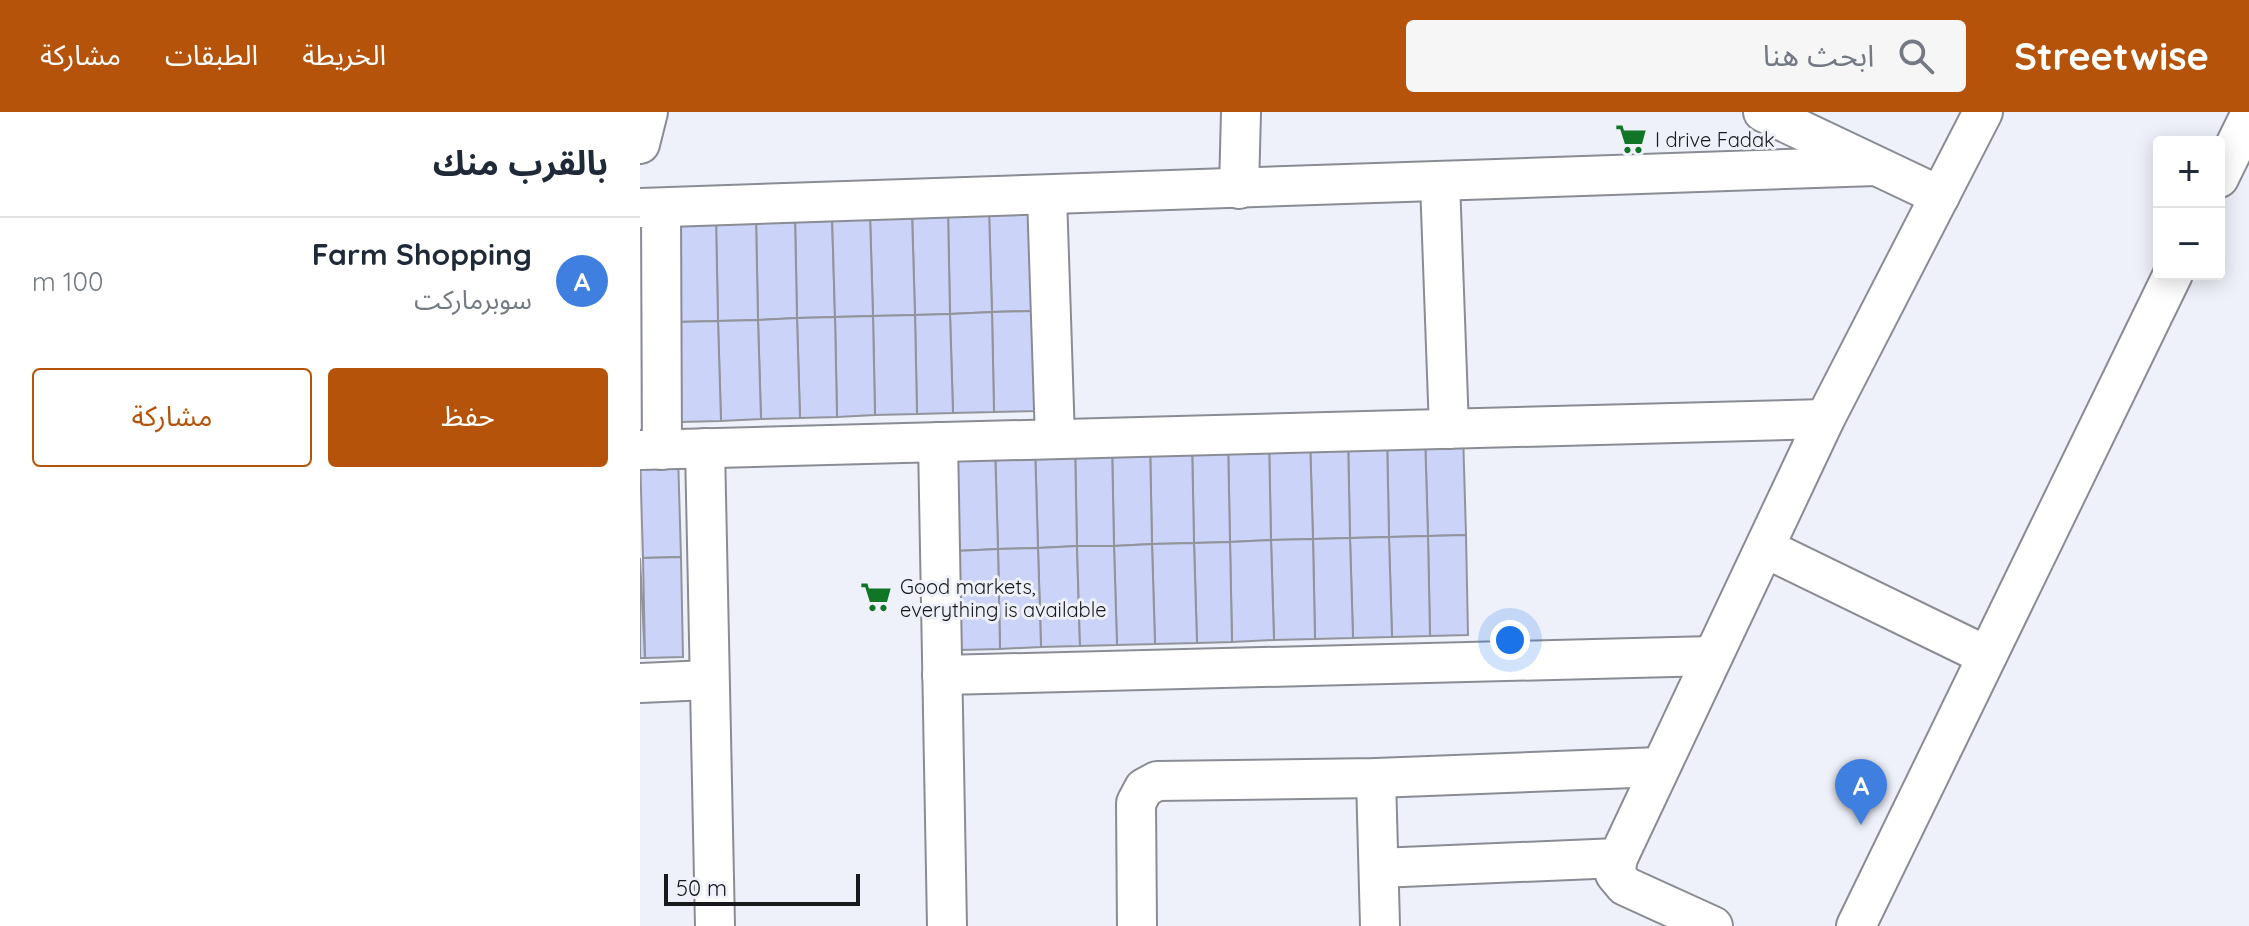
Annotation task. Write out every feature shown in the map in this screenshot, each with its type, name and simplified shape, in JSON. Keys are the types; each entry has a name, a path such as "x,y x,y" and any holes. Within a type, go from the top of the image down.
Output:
{"street":[{"path":"640,144 648,112"},
{"path":"1239,189 1241,112"},
{"path":"1763,112 1940,196"},
{"path":"1713,926 1625,886 1615,874 1618,858 1825,419 1983,112"},
{"path":"2225,166 2249,117"},
{"path":"1825,419 651,450 650,208 1876,166"},
{"path":"1440,182 1449,429"},
{"path":"1047,196 1055,439"},
{"path":"1856,926 2170,280"},
{"path":"938,442 947,926"},
{"path":"705,448 715,926"},
{"path":"1765,548 1987,656"},
{"path":"942,675 1713,656"},
{"path":"640,683 708,680"},
{"path":"1137,926 1136,803 1144,788 1157,781 1376,778 1659,767"},
{"path":"1376,778 1380,926"},
{"path":"1379,868 1618,858"}],"building":[{"path":"1030,210 1033,311 992,312 989,211"},
{"path":"989,211 992,312 950,314 948,212"},
{"path":"948,212 950,314 915,315 912,213"},
{"path":"912,213 915,315 873,316 870,215"},
{"path":"832,215 835,317 797,318 795,217"},
{"path":"832,215 870,215 873,316 835,317"},
{"path":"795,217 797,318 758,320 756,218"},
{"path":"756,218 758,320 718,321 716,219"},
{"path":"716,219 718,321 676,322 674,220"},
{"path":"1033,311 1036,411 994,412 992,312"},
{"path":"992,312 994,412 953,413 950,314"},
{"path":"950,314 953,413 917,414 915,315"},
{"path":"915,315 917,414 875,415 873,316"},
{"path":"873,316 875,415 837,417 835,317"},
{"path":"835,317 837,417 800,418 797,318"},
{"path":"797,318 800,418 761,419 758,320"},
{"path":"758,320 761,419 721,421 718,321"},
{"path":"718,321 721,421 679,422 676,322"},
{"path":"1463,433 1466,535 1428,536 1425,434"},
{"path":"1425,434 1428,536 1389,537 1387,435"},
{"path":"1387,435 1389,537 1350,538 1348,437"},
{"path":"1348,437 1350,538 1313,539 1310,438"},
{"path":"1310,438 1313,539 1271,540 1269,439"},
{"path":"1269,439 1271,540 1230,542 1228,440"},
{"path":"1228,440 1230,542 1194,543 1192,441"},
{"path":"1192,441 1194,543 1152,544 1150,443"},
{"path":"1150,443 1152,544 1114,546 1112,444"},
{"path":"1112,444 1114,546 1077,546 1075,445"},
{"path":"1075,445 1077,546 1038,548 1035,446"},
{"path":"1035,446 1038,548 998,549 995,447"},
{"path":"995,447 998,549 956,551 953,448"},
{"path":"678,455 681,557 643,558 640,456"},
{"path":"1466,535 1468,635 1430,636 1428,536"},
{"path":"1428,536 1430,636 1392,637 1389,537"},
{"path":"1389,537 1392,637 1353,638 1350,538"},
{"path":"1350,538 1353,638 1315,639 1313,539"},
{"path":"1313,539 1315,639 1274,640 1271,540"},
{"path":"1271,540 1274,640 1232,642 1230,542"},
{"path":"1230,542 1232,642 1197,643 1194,543"},
{"path":"1194,543 1197,643 1155,644 1152,544"},
{"path":"1152,544 1155,644 1117,645 1114,546"},
{"path":"1077,546 1080,646 1041,647 1038,548"},
{"path":"1077,546 1114,546 1117,645 1080,646"},
{"path":"1038,548 1041,647 1000,649 998,549"},
{"path":"998,549 1000,649 959,650 956,551"},
{"path":"681,557 683,657 645,658 643,558"},
{"path":"640,558 645,658 640,658"}],"place":[{"name":"I drive Fadak","path":"1631,139"},
{"name":"Good markets, everything is available","path":"876,597"},
{"name":"Farm Shopping","path":"1861,825"}]}
